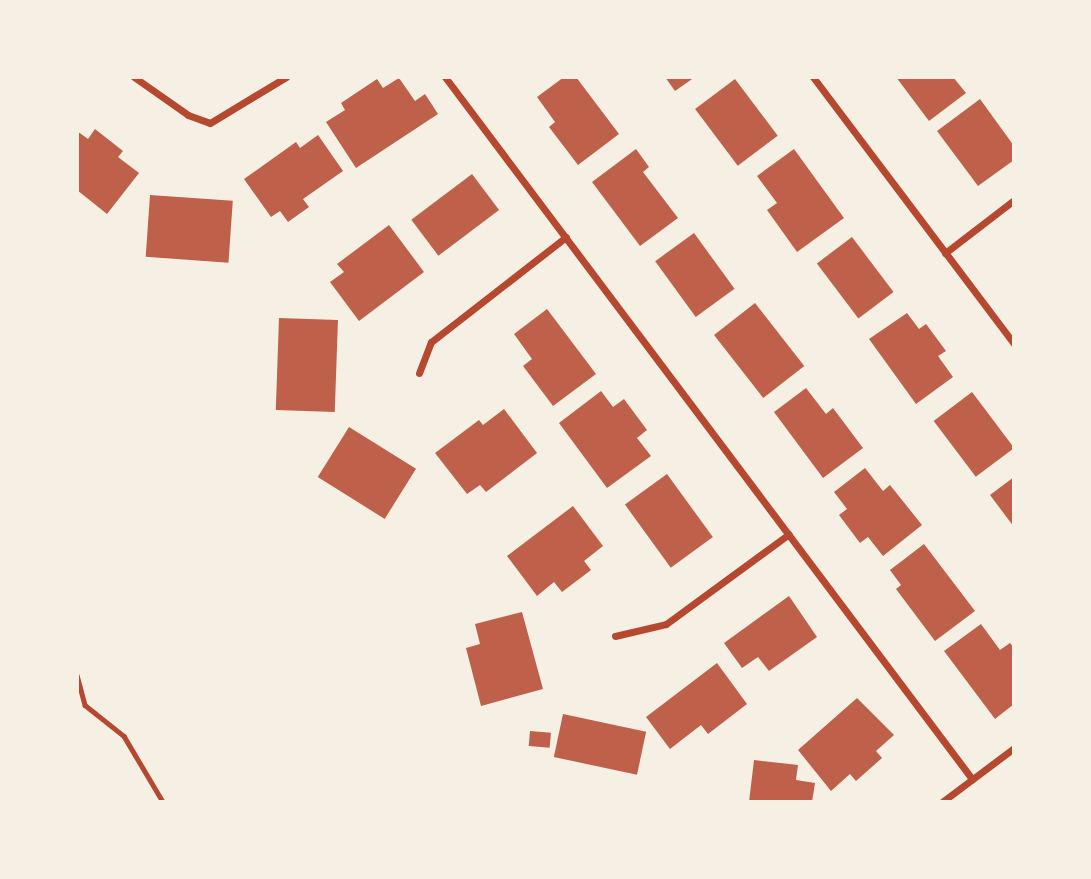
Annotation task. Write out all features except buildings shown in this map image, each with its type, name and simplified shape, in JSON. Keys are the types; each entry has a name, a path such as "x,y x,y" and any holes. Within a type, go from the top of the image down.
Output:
{"street":[{"path":"134,77 188,115 210,124 286,77"},
{"path":"445,77 972,779"},
{"path":"813,77 1014,344"},
{"path":"944,253 1014,200"},
{"path":"419,373 431,342 566,237"},
{"path":"615,636 666,624 789,534"},
{"path":"942,802 1014,748"}],"path":[{"path":"77,675 85,705 124,736 163,802"}]}
